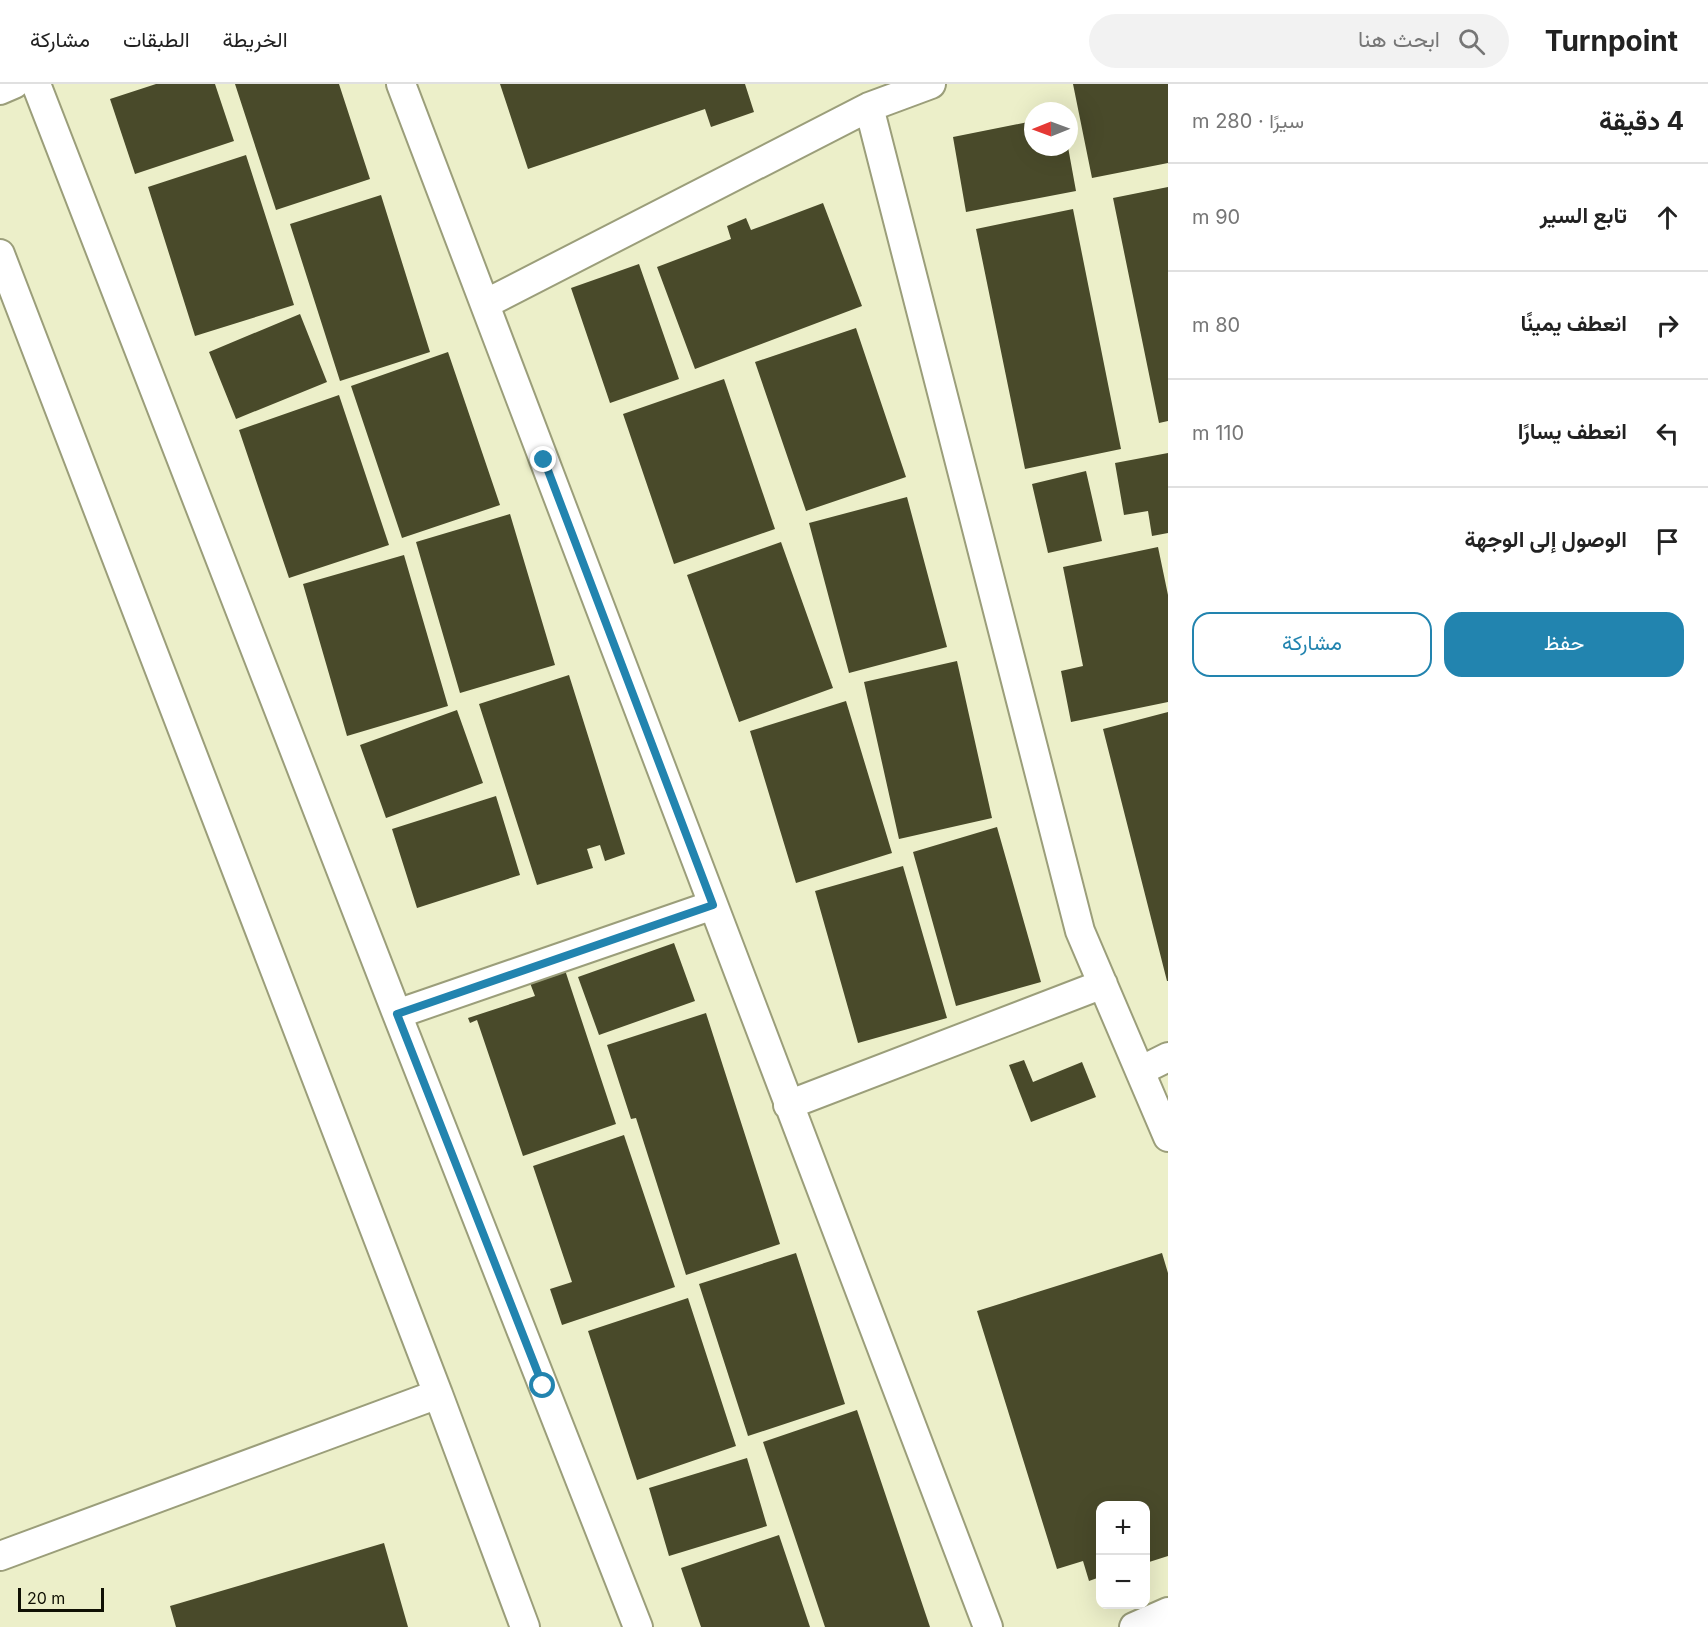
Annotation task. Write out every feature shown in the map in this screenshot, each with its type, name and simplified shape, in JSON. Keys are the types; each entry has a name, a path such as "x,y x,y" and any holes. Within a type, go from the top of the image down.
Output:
{"street":[{"path":"0,90 14,84"},
{"path":"36,84 638,1627"},
{"path":"401,84 988,1627"},
{"path":"485,304 869,106 932,84"},
{"path":"869,106 1080,931 1168,1137"},
{"path":"0,254 438,1394 525,1627"},
{"path":"397,1014 713,905"},
{"path":"788,1105 1103,984"},
{"path":"1140,1071 1168,1057"},
{"path":"0,1556 438,1394"},
{"path":"1134,1627 1168,1612"}],"building":[{"path":"156,84 215,84 234,141 135,174 110,99"},
{"path":"235,84 339,84 370,179 276,210"},
{"path":"500,84 745,84 754,112 711,127 705,109 528,169"},
{"path":"1073,84 1168,84 1168,163 1092,178"},
{"path":"1024,123 1024,156 1070,156 1076,191 966,212 953,137"},
{"path":"246,155 294,305 195,336 148,187"},
{"path":"1168,187 1168,421 1159,423 1113,198"},
{"path":"381,195 430,352 340,381 290,224"},
{"path":"823,203 862,306 695,369 657,267 731,239 727,226 746,218 751,230"},
{"path":"1073,209 1121,449 1025,469 976,229"},
{"path":"639,264 679,379 610,403 571,288"},
{"path":"300,314 327,382 236,419 209,352"},
{"path":"856,328 906,477 806,511 755,362"},
{"path":"448,352 500,505 402,538 351,386"},
{"path":"724,379 775,529 674,564 623,414"},
{"path":"339,395 389,545 289,578 239,430"},
{"path":"1168,453 1168,533 1152,536 1148,511 1124,515 1115,463"},
{"path":"1086,471 1102,541 1048,553 1032,484"},
{"path":"907,497 947,647 849,673 809,523"},
{"path":"510,514 555,665 460,693 416,542"},
{"path":"781,542 833,688 739,722 687,575"},
{"path":"1158,547 1168,595 1168,702 1071,722 1061,671 1083,666 1063,567"},
{"path":"404,555 448,706 347,736 303,584"},
{"path":"957,661 992,818 899,839 864,682"},
{"path":"569,675 625,854 605,861 600,845 587,849 593,868 537,885 479,704"},
{"path":"846,701 892,853 796,883 750,731"},
{"path":"457,710 483,783 386,818 360,745"},
{"path":"1168,712 1168,981 1167,981 1103,729"},
{"path":"496,796 520,875 417,908 392,829"},
{"path":"997,827 1041,982 956,1006 913,852"},
{"path":"903,866 947,1018 858,1043 815,891"},
{"path":"674,943 695,1001 599,1035 578,977"},
{"path":"565,970 616,1124 523,1156 477,1020 470,1023 468,1018 535,996 530,983"},
{"path":"706,1013 780,1244 686,1275 636,1118 631,1119 607,1045"},
{"path":"1024,1060 1033,1082 1082,1062 1096,1097 1031,1122 1009,1065"},
{"path":"624,1135 675,1287 562,1325 550,1289 572,1282 533,1166"},
{"path":"796,1253 845,1404 748,1436 699,1284"},
{"path":"1162,1253 1168,1273 1168,1556 1150,1562 1150,1501 1096,1501 1096,1578 1089,1581 1083,1561 1057,1569 977,1311"},
{"path":"688,1298 736,1446 637,1480 588,1331"},
{"path":"857,1410 930,1627 825,1627 763,1442"},
{"path":"747,1458 767,1526 669,1556 649,1488"},
{"path":"779,1535 810,1627 701,1627 681,1568"},
{"path":"384,1543 408,1627 176,1627 170,1606"}],"route":[{"path":"543,1386 397,1014 713,905 544,460"}]}
